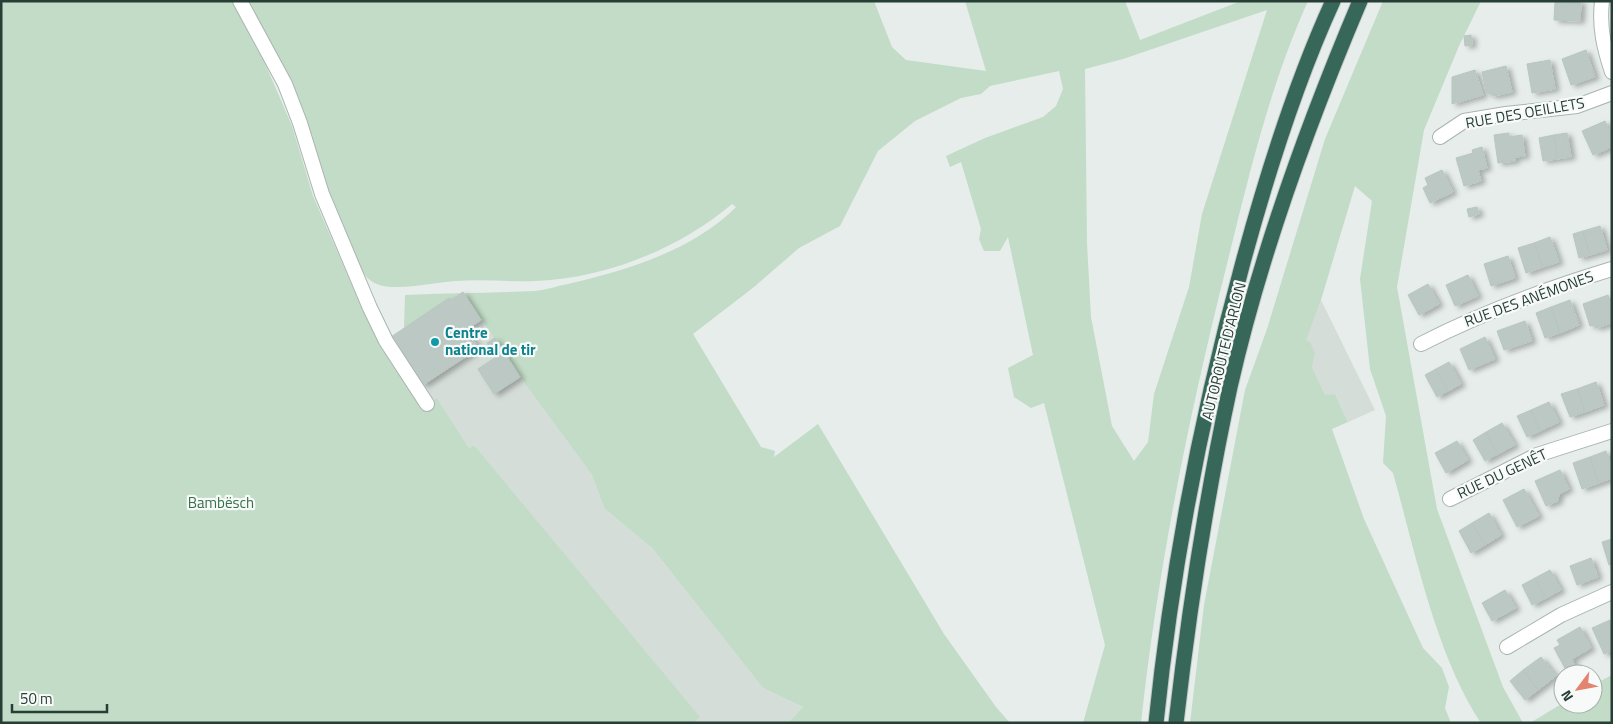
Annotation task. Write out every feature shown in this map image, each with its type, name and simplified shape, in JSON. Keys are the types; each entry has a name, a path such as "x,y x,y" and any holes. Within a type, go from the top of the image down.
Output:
{"highway":[{"name":"AUTOROUTE D'ARLON","path":"1156,723 1181,536 1209,391 1260,201 1292,107 1333,1"},
{"name":"AUTOROUTE D'ARLON","path":"1176,723 1202,525 1233,377 1279,213 1314,114 1360,1"}],"street":[{"path":"240,1 285,84 300,123 322,194 370,308 386,341 427,404"},
{"path":"1602,1 1600,17 1603,45 1612,72"},
{"name":"RUE DES OEILLETS","path":"1440,137 1464,122 1506,114 1577,106 1612,93"},
{"name":"RUE DES ANÉMONES","path":"1421,344 1462,323 1506,304 1612,269"},
{"name":"RUE DU GENÊT","path":"1450,499 1537,455 1612,431"},
{"path":"1506,647 1561,615 1612,592"}],"shaded area":[{"path":"463,292 520,377 592,475 604,508 652,548 763,688 803,707 788,723 693,723 699,717 474,445 469,448 437,398 433,401 391,337 449,298 451,300"},
{"path":"1321,300 1375,410 1348,422 1335,394 1325,396 1312,367 1305,341"}],"green space":[{"name":"Bambësch","path":"1,1 238,1 292,126 313,196 380,346 421,407 437,398 469,448 474,445 700,717 693,723 1,723"},
{"path":"247,1 874,1 892,47 906,60 986,71 965,1 1125,1 1140,40 1241,1 1308,1 1282,65 1252,164 1200,377 1176,492 1156,607 1141,723 1083,723 1105,645 1044,403 1031,408 1014,397 1008,368 1033,355 1008,237 1000,251 984,251 979,239 981,229 961,162 950,167 946,156 985,138 1043,117 1056,106 1063,89 1059,71 990,86 981,94 961,98 915,121 878,151 840,226 799,248 754,287 693,334 761,447 775,451 774,457 818,424 944,634 996,707 1010,723 788,723 803,707 763,688 652,548 604,508 592,475 520,377 464,293 539,290 612,273 658,257 679,247 719,222 736,207 732,204 689,235 665,247 615,267 589,274 536,281 466,280 405,287 377,284 367,278 360,269 327,192 293,87","holes":["1267,10 1202,214 1189,287 1154,394 1148,442 1134,461 1112,426 1091,317 1087,243 1085,69 1123,59"]},
{"path":"1383,1 1481,1 1459,46 1424,130 1397,287 1437,509 1503,687 1523,723 1481,723 1465,696 1451,667 1428,602 1393,473 1383,463 1386,416 1370,369 1360,279 1372,201 1355,186 1321,300 1306,340 1310,342 1315,353 1312,367 1325,395 1335,394 1348,422 1332,429 1364,519 1423,648 1442,668 1449,687 1445,708 1451,723 1190,723 1204,605 1245,390 1267,329 1325,139"},
{"path":"461,293 451,300 449,298 404,328 405,295"},
{"path":"1612,675 1612,723 1530,723 1553,709 1553,714 1603,714 1603,680"}],"building":[{"path":"1556,1 1581,1 1581,4"},
{"path":"1555,2 1581,4 1580,21 1554,20"},
{"path":"1471,35 1472,45 1465,46 1464,36"},
{"path":"1586,50 1595,77 1571,85 1562,59"},
{"path":"1550,60 1555,89 1532,93 1527,64"},
{"path":"1506,66 1512,92 1494,96 1486,92 1482,72"},
{"path":"1475,70 1483,95 1452,104 1452,77"},
{"path":"1605,121 1608,128 1612,127 1612,147 1593,155 1582,131"},
{"path":"1509,133 1509,137 1522,135 1525,156 1515,157 1515,161 1498,163 1494,135"},
{"path":"1567,133 1571,157 1557,159 1554,135"},
{"path":"1554,135 1557,159 1543,161 1539,138"},
{"path":"1482,147 1487,168 1478,170 1481,181 1464,186 1456,158 1473,153 1472,150"},
{"path":"1442,170 1453,192 1430,203 1423,188 1428,185 1425,178"},
{"path":"1477,207 1479,214 1469,217 1467,209"},
{"path":"1600,226 1607,250 1590,255 1583,231"},
{"path":"1583,231 1590,255 1579,258 1573,234"},
{"path":"1550,237 1559,262 1543,267 1534,243"},
{"path":"1534,243 1543,267 1526,273 1518,248"},
{"path":"1508,256 1515,278 1491,286 1484,264"},
{"path":"1468,275 1478,296 1455,306 1446,285"},
{"path":"1428,284 1439,304 1419,315 1408,295"},
{"name":"Centre national de tir","path":"463,292 481,320 466,330 479,348 423,385 391,337 449,298 451,300"},
{"path":"1608,295 1612,307 1612,323 1596,328 1595,325 1590,326 1583,304"},
{"path":"1570,300 1579,325 1560,333 1551,307"},
{"path":"1551,307 1560,333 1545,338 1536,313"},
{"path":"1525,321 1532,341 1504,350 1497,331"},
{"path":"1485,337 1495,359 1469,370 1460,349"},
{"path":"495,338 520,377 494,394 478,369 496,357 487,343"},
{"path":"1449,362 1461,384 1448,391 1436,369"},
{"path":"1436,369 1448,391 1437,397 1425,375"},
{"path":"1596,382 1604,405 1585,412 1577,389"},
{"path":"1577,389 1585,412 1570,417 1561,394"},
{"path":"1549,402 1559,422 1540,431 1531,410"},
{"path":"1531,410 1540,431 1527,437 1517,416"},
{"path":"1502,423 1515,445 1498,454 1486,432"},
{"path":"1486,432 1498,454 1485,461 1473,440"},
{"path":"1457,441 1468,460 1446,473 1435,453"},
{"path":"1606,451 1612,468 1612,478 1599,483 1590,457"},
{"path":"1590,457 1599,483 1582,489 1573,463"},
{"path":"1560,470 1569,489 1559,494 1558,501 1546,506 1535,481"},
{"path":"1524,489 1539,516 1517,527 1503,500"},
{"path":"1489,513 1501,535 1485,545 1472,523"},
{"path":"1472,523 1485,545 1471,553 1459,531"},
{"path":"1612,539 1612,564 1609,565 1602,542"},
{"path":"1591,558 1598,577 1577,585 1570,566"},
{"path":"1550,570 1561,590 1546,598 1535,578"},
{"path":"1535,578 1546,598 1532,605 1522,585"},
{"path":"1505,590 1516,608 1492,621 1482,603"},
{"path":"1610,620 1612,650 1604,654 1592,628"},
{"path":"1580,627 1591,648 1572,659 1574,664 1563,664 1554,648 1560,645 1557,640"},
{"path":"1541,657 1553,672 1553,678 1538,690 1523,670"},
{"path":"1523,670 1538,690 1525,700 1510,681"}],"place":[{"name":"Centre national de tir","path":"435,342"}]}
